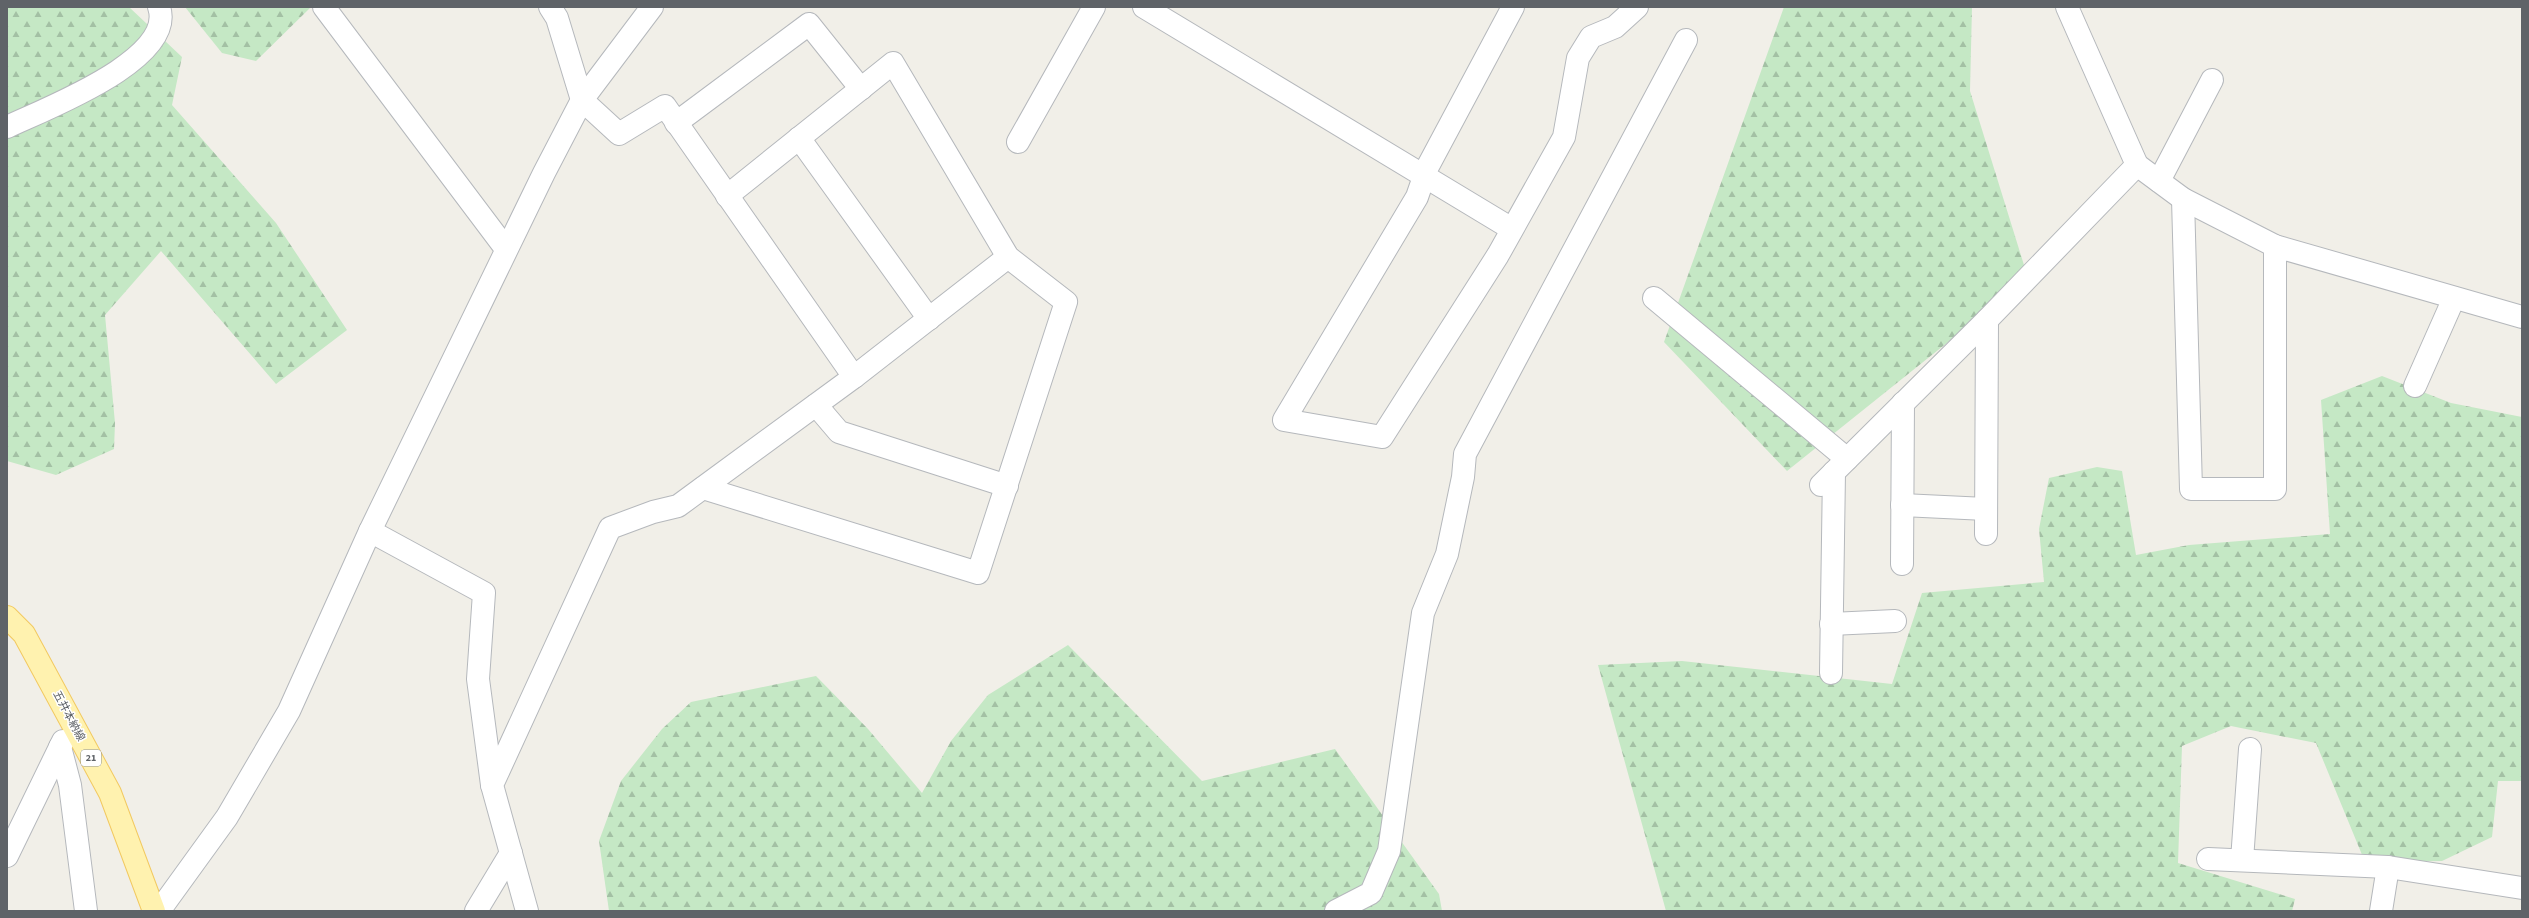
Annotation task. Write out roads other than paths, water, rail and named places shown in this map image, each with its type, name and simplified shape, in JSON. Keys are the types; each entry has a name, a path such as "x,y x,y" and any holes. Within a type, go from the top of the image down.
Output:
{"main road":[{"name":"五井本納線","path":"7,617 24,634 110,793 154,911"}],"street":[{"path":"7,127 87,91 118,73 138,54 158,31 159,7"},
{"path":"324,7 506,249"},
{"path":"550,7 557,18 582,100 619,134 665,106 854,377"},
{"path":"159,911 227,817 288,711 370,531 506,249 582,100 652,7"},
{"path":"1018,142 1094,7"},
{"path":"1144,7 1512,229"},
{"path":"1513,7 1424,176 1417,197 1284,420 1382,437 1512,229 1564,136 1578,58 1591,37 1615,27 1637,7"},
{"path":"2067,7 2137,165 2183,199 2275,246 2522,317"},
{"path":"676,123 809,24 861,89"},
{"path":"1336,911 1370,893 1389,852 1423,612 1447,554 1463,477 1465,454 1686,40"},
{"path":"703,488 978,574 1066,302 1008,257 893,63 727,196"},
{"path":"2159,181 2212,80"},
{"path":"799,138 929,319"},
{"path":"1831,673 1834,472 1987,320 2137,165"},
{"path":"2183,199 2191,489 2275,489 2275,246"},
{"path":"492,785 610,528 652,512 678,506 854,377 1008,257"},
{"path":"1654,298 1834,472"},
{"path":"2415,386 2454,298"},
{"path":"1986,534 1987,320"},
{"path":"1902,564 1903,403"},
{"path":"816,405 839,432 1006,486"},
{"path":"1902,505 1986,509"},
{"path":"370,531 484,593 478,679 492,785 527,911"},
{"path":"1832,624 1895,621"},
{"path":"7,856 72,722"},
{"path":"60,748 70,785 86,911"},
{"path":"2242,860 2250,749"},
{"path":"476,911 511,853"},
{"path":"2208,859 2388,868 2522,888"},
{"path":"2381,911 2388,868"}]}
